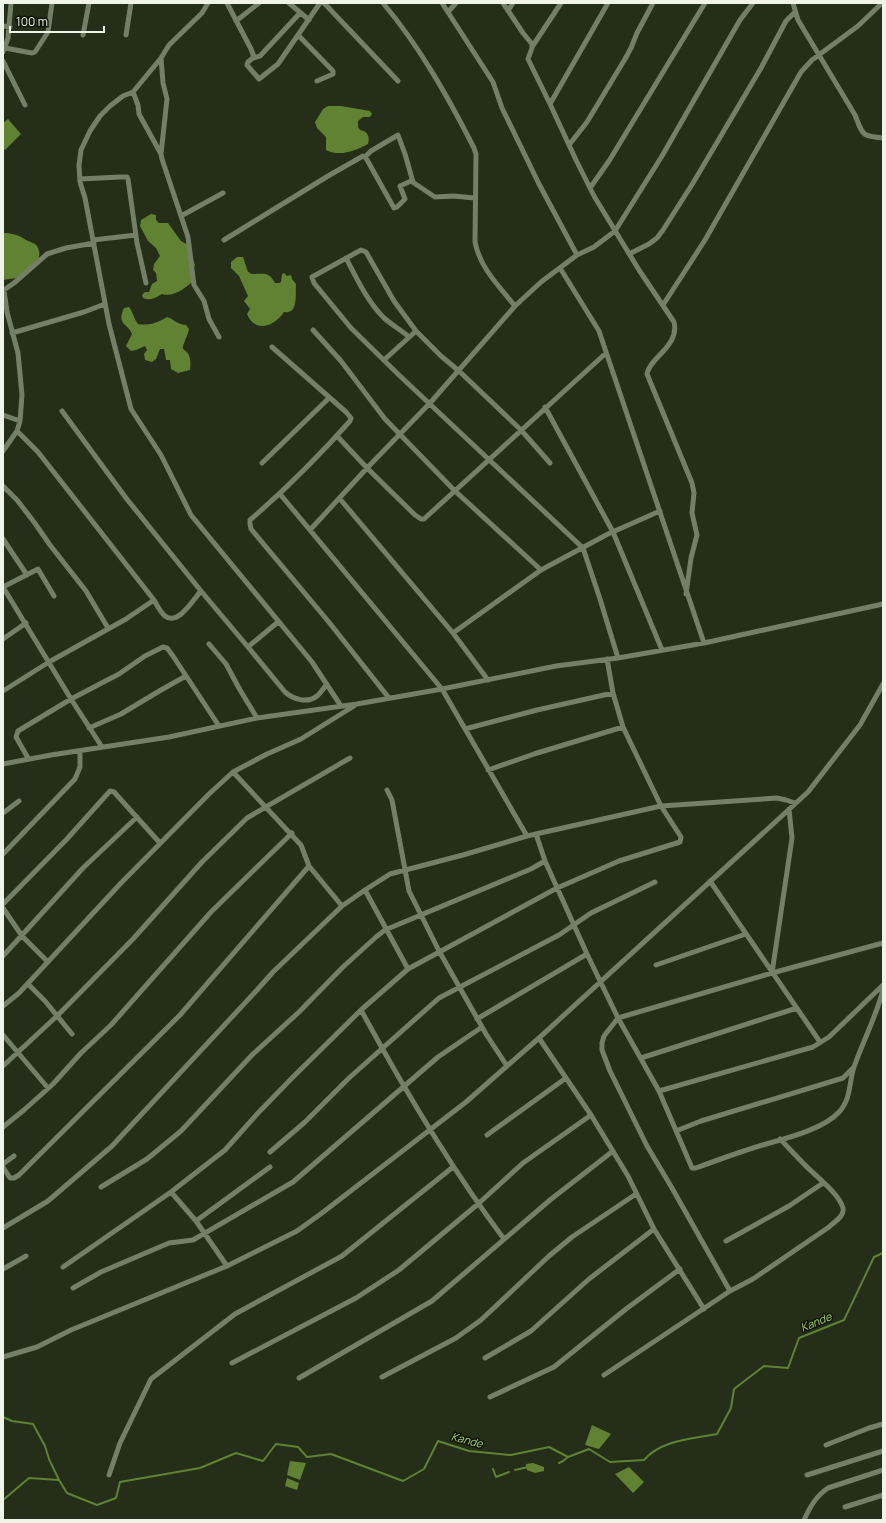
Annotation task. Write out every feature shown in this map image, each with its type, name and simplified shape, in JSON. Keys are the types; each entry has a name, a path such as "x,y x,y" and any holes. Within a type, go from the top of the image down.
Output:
{"street":[{"path":"11,3 10,27 4,50 32,53 35,52 48,32 52,3"},
{"path":"83,35 89,3"},
{"path":"126,35 131,3"},
{"path":"208,3 202,13 169,45 161,58 133,92 123,96 100,116 90,131 81,150 79,165 80,179 106,304 131,409 161,455 191,515 312,662 341,706"},
{"path":"227,3 252,49 254,58"},
{"path":"236,21 260,3"},
{"path":"289,3 309,20"},
{"path":"300,13 260,56 248,62 247,65 256,77 260,79 278,64 320,3"},
{"path":"324,3 398,81"},
{"path":"383,3 401,26 436,77 474,148 476,154 475,242 477,252 490,276 515,306"},
{"path":"442,3 493,82 502,108 539,184 577,255"},
{"path":"448,12 456,3"},
{"path":"503,3 523,33 532,43 532,48"},
{"path":"508,11 514,3"},
{"path":"561,3 532,48 528,59 590,188 629,254 674,322 676,329 668,346 647,371 647,374 692,483 694,493 692,513 697,535 691,558 686,594"},
{"path":"550,104 608,3"},
{"path":"569,145 587,122 625,59 637,33 654,3"},
{"path":"590,188 609,161 705,3"},
{"path":"310,530 367,468 430,404 515,306 541,282 577,255 594,247 615,231 662,156 740,20 753,3"},
{"path":"793,3 798,20 855,115 864,134 867,136 883,138"},
{"path":"663,306 705,240 798,77 812,60 858,26 882,3"},
{"path":"629,254 649,244 657,238 663,230 749,89 786,21 795,12"},
{"path":"3,26 10,27"},
{"path":"298,35 333,71 333,74 317,81"},
{"path":"160,154 167,99 163,83 161,58"},
{"path":"3,61 25,105"},
{"path":"133,92 138,105 139,114 160,154 188,237 194,285 204,301 209,319 219,337"},
{"path":"224,240 328,176 398,136 413,182 435,197 453,196 475,198"},
{"path":"365,156 394,208 397,207 405,198 401,185 413,182"},
{"path":"80,179 127,177 136,235 146,283"},
{"path":"181,216 223,193"},
{"path":"3,451 17,431 20,421 21,381 18,353 12,333 4,289 14,283 47,254 94,242 136,235"},
{"path":"550,463 521,430 416,331 394,300 366,252 361,250 314,274 312,278 352,328 430,404 583,548 618,658"},
{"path":"346,258 361,288 379,312 390,323 409,337"},
{"path":"560,268 599,331 643,467 660,512 686,594 704,643"},
{"path":"12,333 106,304"},
{"path":"313,330 341,361 385,419 454,490 541,570"},
{"path":"384,360 416,331"},
{"path":"272,347 329,398 350,418 350,421 280,494 250,520 251,529 390,698"},
{"path":"337,436 367,468 421,519 427,517 433,512 454,490 606,353"},
{"path":"262,463 329,398"},
{"path":"546,407 613,532 662,650"},
{"path":"62,411 126,498 201,592 285,692 291,698 309,700 316,696 327,684"},
{"path":"3,415 20,421"},
{"path":"17,431 38,452 154,600 164,616 170,619 182,614 201,592"},
{"path":"3,486 17,500 86,591 108,628"},
{"path":"280,494 442,689 527,836"},
{"path":"340,499 453,633 488,680"},
{"path":"453,633 541,570 613,532 660,512"},
{"path":"3,539 27,575"},
{"path":"54,596 37,569 3,587 102,747"},
{"path":"3,691 154,600"},
{"path":"3,764 28,758 170,736 257,718 357,704 442,689 556,666 618,658 704,643 883,604"},
{"path":"248,647 278,622"},
{"path":"3,639 26,623"},
{"path":"209,644 226,664 257,718"},
{"path":"28,758 16,737 18,731 71,699 118,674 145,656 163,647 167,648 219,726"},
{"path":"63,1267 171,1192 225,1150 278,1092 361,1010 408,969 557,888 619,861 680,842 681,837 661,806 623,727 613,694 606,659"},
{"path":"89,728 121,714 186,676"},
{"path":"3,1357 37,1347 70,1330 227,1266 297,1231 322,1213 466,1102 539,1038 808,792 860,725 883,684"},
{"path":"465,730 537,710 613,694"},
{"path":"3,1006 28,984 160,844 233,772 267,754 301,740 357,704"},
{"path":"488,770 534,754 623,727"},
{"path":"3,854 75,779 80,767 80,751"},
{"path":"3,1066 57,1016 133,939 202,862 247,818 350,758"},
{"path":"233,772 301,844 310,866 342,906"},
{"path":"387,790 392,800 404,862 404,871 409,891 439,952 477,1019 507,1066"},
{"path":"3,904 70,836 110,791 114,792 160,844"},
{"path":"3,1228 48,1201 112,1146 273,972 342,906 390,874 527,836 661,806 777,798 794,804"},
{"path":"3,813 19,801"},
{"path":"772,973 792,838 789,809"},
{"path":"3,956 83,868 137,817"},
{"path":"3,1127 48,1088 111,1025 211,912 292,833"},
{"path":"536,834 545,861 600,982 618,1018 659,1091 691,1167 693,1168 815,1128 830,1121 840,1112 847,1101 854,1067 877,1011 883,990"},
{"path":"101,1187 147,1159 181,1131 252,1055 299,1012 343,967 385,930 531,869 545,861"},
{"path":"3,1168 10,1178 14,1178 18,1175 108,1088 180,1015 310,866"},
{"path":"710,881 820,1042"},
{"path":"270,1152 305,1122 349,1078 439,998 574,925 591,913 655,882"},
{"path":"364,890 408,969"},
{"path":"3,908 22,936 48,962"},
{"path":"656,965 746,934"},
{"path":"730,1291 647,1146 610,1071 602,1050 604,1036 618,1018 772,973 883,943"},
{"path":"477,1019 587,954"},
{"path":"28,984 45,1001 72,1034"},
{"path":"659,1091 813,1047 829,1037 883,985"},
{"path":"641,1058 797,1008"},
{"path":"361,1010 382,1049 453,1167 504,1240"},
{"path":"73,1288 101,1272 169,1243 189,1242 293,1182 438,1057 482,1027"},
{"path":"3,1035 48,1088"},
{"path":"539,1038 591,1115 628,1176 654,1229 704,1309"},
{"path":"676,1131 701,1121 843,1078 854,1067"},
{"path":"487,1135 566,1078"},
{"path":"232,1363 356,1298 399,1270 478,1204 523,1163 591,1115"},
{"path":"604,1375 730,1291 753,1279 829,1227 839,1218 843,1212 843,1207 834,1194 780,1139"},
{"path":"299,1378 432,1301 550,1200 612,1151"},
{"path":"3,1164 14,1156"},
{"path":"196,1221 270,1167"},
{"path":"109,1475 120,1443 151,1379 235,1314 342,1256 453,1167"},
{"path":"726,1241 789,1206 823,1183"},
{"path":"171,1192 196,1221 227,1266"},
{"path":"382,1377 456,1338 481,1320 560,1247 636,1194"},
{"path":"485,1358 530,1331 589,1279 654,1229"},
{"path":"3,1269 26,1256"},
{"path":"490,1397 554,1367 680,1269"},
{"path":"826,1445 883,1424"},
{"path":"808,1475 883,1452"},
{"path":"804,1520 812,1503 823,1491 883,1470"},
{"path":"845,1507 883,1495"}],"shaded area":[{"path":"328,106 341,106 370,111 372,114 370,117 363,117 358,121 358,127 360,130 368,135 368,144 353,151 342,153 326,150 326,137 317,128 315,122 323,109"},
{"path":"8,119 21,134 5,150 3,149 3,123"},
{"path":"151,214 156,215 156,220 159,223 168,223 181,241 188,245 195,265 192,272 195,280 184,289 175,293 166,295 162,294 155,298 148,299 143,298 142,295 145,292 149,292 152,284 157,281 156,273 153,270 154,264 160,256 156,248 148,241 140,226 141,220"},
{"path":"3,233 10,233 34,243 39,251 39,256 34,266 30,270 16,278 3,280"},
{"path":"237,257 243,257 248,272 252,274 268,275 275,283 281,282 282,274 284,273 287,276 291,275 296,284 295,302 292,310 289,312 284,312 276,321 265,326 255,324 247,314 250,309 244,301 248,296 239,276 231,268 231,262"},
{"path":"129,307 138,324 153,324 167,317 180,324 186,325 189,329 183,349 188,353 190,358 190,370 178,373 171,369 170,360 166,360 164,349 160,349 156,359 152,362 145,360 144,354 147,350 145,346 131,351 126,346 132,334 121,318 124,308"},
{"path":"592,1425 611,1434 599,1449 585,1445"},
{"path":"290,1461 306,1463 300,1480 287,1475"},
{"path":"533,1463 544,1467 544,1471 535,1473 527,1470 526,1464"},
{"path":"629,1467 644,1482 633,1493 615,1474"},
{"path":"287,1478 299,1483 297,1490 285,1486"}],"waterway":[{"name":"Kande","path":"3,1500 29,1478 59,1480 67,1493 97,1505 116,1498 120,1482 200,1468 236,1453 263,1461 276,1444 298,1447 307,1457 331,1454 403,1481 424,1469 438,1441 469,1451 511,1455 549,1447 568,1457 589,1449 610,1462 644,1460 651,1453 668,1444 717,1434 731,1408 734,1389 764,1366 788,1368 799,1338 844,1320 874,1257 883,1253"},
{"path":"3,1417 12,1421 33,1424 45,1446 49,1459 59,1480"},
{"path":"559,1463 568,1457"},
{"path":"515,1470 528,1467"},
{"path":"496,1477 493,1469 496,1477 509,1472"}]}
